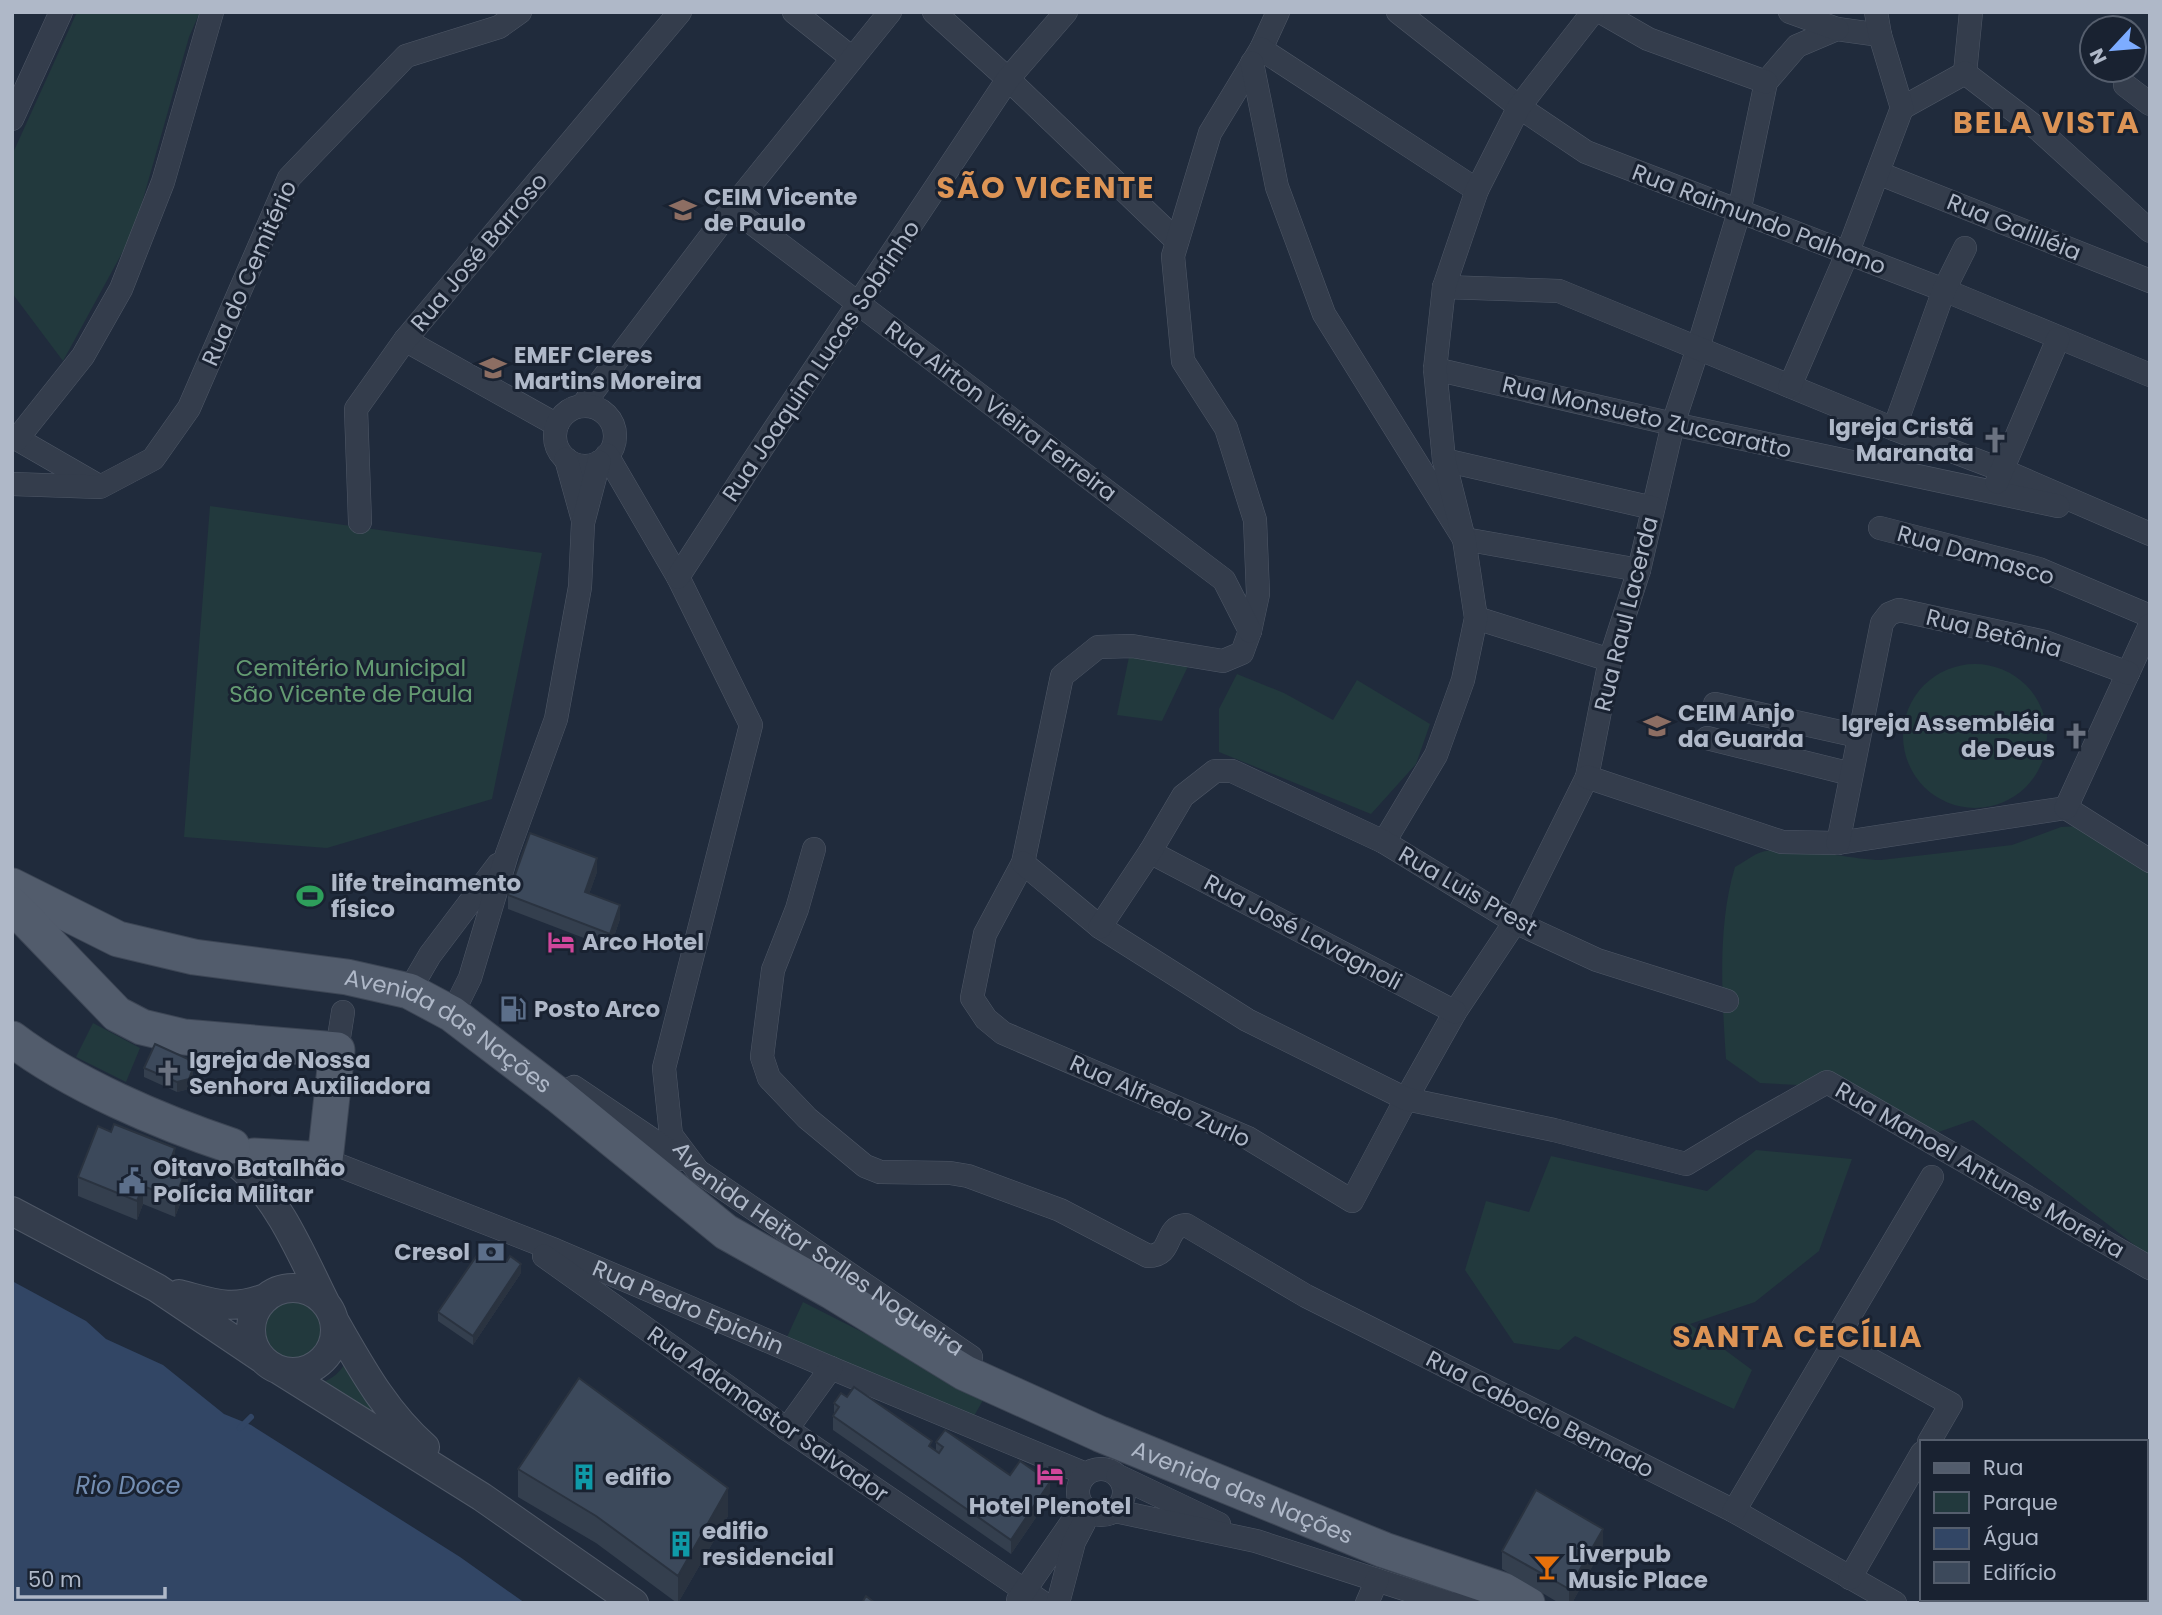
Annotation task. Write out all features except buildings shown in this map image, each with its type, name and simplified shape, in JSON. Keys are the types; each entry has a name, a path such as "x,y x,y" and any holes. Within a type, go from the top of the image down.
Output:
{"main road":[{"name":"Avenida das Nações","path":"12,886 118,939 194,957 347,977 409,991 452,1014 558,1095 726,1231 965,1373 1381,1565 1483,1599"},
{"path":"12,905 117,1014 142,1027 184,1037 337,1050 325,1160"},
{"path":"96,993 118,939"},
{"name":"Rua Pedro Epichin","path":"12,1039 43,1062 140,1110 253,1158 325,1160"},
{"name":"Avenida das Nações","path":"831,1291 971,1357 1100,1434"},
{"name":"Avenida das Nações","path":"1381,1565 1483,1599"}],"street":[{"path":"12,119 61,12"},
{"path":"100,487 15,438 83,356 121,289 163,183 212,12"},
{"name":"Rua do Cemitério","path":"100,487 153,459 189,408 289,178 406,56 499,27 520,12"},
{"name":"Rua José Barroso","path":"360,522 356,409 405,340 680,12"},
{"path":"794,12 852,58"},
{"path":"583,523 566,459 556,445 557,425 567,412 582,406 732,208 890,12"},
{"path":"934,12 1177,241"},
{"name":"Rua Joaquim Lucas Sobrinho","path":"678,577 1008,79 1066,12"},
{"path":"1023,863 1062,676 1098,647 1132,646 1223,661 1242,653 1250,631 1258,594 1255,520 1226,428 1183,361 1172,256 1210,133 1256,56 1278,12"},
{"name":"Rua Raimundo Palhano","path":"1398,12 1520,107 1586,152 1944,290 2150,375"},
{"path":"1384,842 1436,755 1463,680 1475,618 1464,538 1444,460 1435,369 1444,286 1477,190 1520,107 1593,12"},
{"path":"1601,12 1648,39 1766,82 1797,46 1837,29"},
{"path":"1790,12 1837,29 1880,35"},
{"path":"1790,386 1847,254 1902,108 1880,35 1876,12"},
{"path":"1965,74 1971,12"},
{"path":"1256,56 1477,190"},
{"path":"1256,56 1277,187 1324,314 1464,538 1639,570"},
{"path":"1902,108 1965,74"},
{"path":"1965,74 2038,129 2150,231"},
{"name":"Rua Raul Lacerda","path":"1352,1201 1455,1012 1515,922 1587,777 1610,660 1639,570 1673,424 1699,348 1739,212 1766,82"},
{"path":"2125,85 2150,104"},
{"name":"Rua Galilléia","path":"1878,173 2150,281"},
{"name":"Rua Airton Vieira Ferreira","path":"732,208 1224,580 1250,631"},
{"path":"1894,429 1944,290 1965,248"},
{"name":"Rua Monsueto Zuccaratto","path":"1444,286 1559,291 1894,429 2002,470 2150,534"},
{"path":"1993,492 2059,339"},
{"path":"405,340 557,425"},
{"name":"Rua Monsueto Zuccaratto","path":"1435,369 1673,424 2106,516"},
{"path":"452,1014 470,978 507,854 556,719 580,587 583,523 603,458 615,438 614,428 608,417 600,411 582,406"},
{"path":"566,459 582,466 603,458"},
{"name":"Avenida Heitor Salles Nogueira","path":"603,458 678,577 751,726 664,1068 664,1138"},
{"path":"1444,460 1653,508"},
{"path":"12,484 100,487"},
{"name":"Rua Damasco","path":"1880,528 2039,569 2150,616"},
{"name":"Rua Betânia","path":"1858,736 1882,623 1889,614 1899,610 2045,642 2128,673"},
{"path":"1475,618 1610,660"},
{"path":"2066,808 2150,625"},
{"path":"1715,704 1858,736 1838,842"},
{"path":"1707,738 1851,774"},
{"name":"Rua Luis Prest","path":"1150,852 1183,796 1215,771 1232,771 1384,842 1515,922 1597,960 1727,1001"},
{"path":"1587,777 1782,842 1838,842 2066,808 2150,861"},
{"name":"Rua Caboclo Bernado","path":"814,849 797,909 773,970 762,1057 769,1077 807,1118 865,1167 880,1172 950,1172 968,1176 1060,1210 1148,1256 1156,1256 1164,1250 1173,1230 1186,1225 1306,1296 1734,1511 1888,1601"},
{"path":"1100,927 1150,852"},
{"name":"Rua José Lavagnoli","path":"1150,852 1455,1012"},
{"path":"409,991 430,955 507,854"},
{"name":"Rua Manoel Antunes Moreira","path":"1023,863 1100,927 1247,1020 1406,1099 1554,1129 1686,1164 1827,1082 2150,1268"},
{"name":"Rua Alfredo Zurlo","path":"1023,863 985,934 972,999 986,1019 1003,1033 1248,1138 1352,1201"},
{"path":"337,1050 343,1013"},
{"name":"Avenida Heitor Salles Nogueira","path":"558,1095 574,1087 664,1138 698,1171 971,1357"},
{"path":"253,1158 330,1312 372,1385 402,1427 482,1497"},
{"name":"Rua Pedro Epichin","path":"325,1160 493,1226 553,1255 1086,1474"},
{"path":"1734,1511 1931,1177"},
{"path":"12,1211 157,1288 270,1364 482,1497 634,1603"},
{"path":"157,1288 225,1306 247,1304 269,1295 296,1287 317,1295 330,1312 333,1344 321,1363 301,1372 270,1364 254,1349 250,1327 252,1316 269,1295 296,1243"},
{"name":"Rua Adamastor Salvador","path":"553,1255 788,1429 1028,1599"},
{"path":"1835,1340 1951,1404 1930,1440"},
{"path":"788,1429 831,1368"},
{"path":"1850,1578 1920,1456"},
{"path":"1256,1541 1107,1469 1086,1474 1078,1486 1079,1500 1086,1509 1102,1516 1115,1511 1256,1541 1381,1565 1367,1603"},
{"path":"1115,1511 1124,1498 1124,1490 1118,1476"},
{"path":"1028,1599 1086,1509"},
{"path":"1058,1603 1068,1539"}],"green space":[{"path":"77,12 200,12 189,37 134,231 63,361 12,293 12,155"},
{"name":"Cemitério Municipal São Vicente de Paula","path":"210,506 542,553 492,799 327,848 184,837"},
{"path":"1130,652 1190,662 1162,721 1117,715"},
{"path":"1975,664 2003,669 2026,685 2042,708 2047,736 2042,764 2026,787 2003,803 1975,808 1947,803 1924,787 1908,764 1903,736 1908,708 1924,685 1947,669"},
{"path":"1237,674 1284,693 1333,720 1357,680 1430,724 1416,764 1371,814 1219,752 1219,709"},
{"path":"2100,825 2150,857 2150,1257 1973,1120 1930,1135 1837,1087 1760,1083 1726,1059 1722,987 1723,938 1725,913 1735,867 1756,854 1770,850 1801,850 1881,860 2012,845 2061,827"},
{"path":"93,1023 140,1048 126,1082 76,1057"},
{"path":"1756,1150 1852,1159 1819,1251 1755,1302 1690,1324 1752,1370 1734,1409 1575,1336 1559,1350 1514,1343 1465,1270 1486,1201 1529,1212 1551,1156 1707,1191"},
{"path":"294,1296 307,1299 317,1306 324,1316 327,1329 324,1342 317,1352 307,1359 294,1362 281,1359 271,1352 264,1342 261,1329 264,1316 271,1306 281,1299"},
{"path":"803,1302 986,1395 974,1416 787,1337"},
{"path":"348,1358 375,1419 319,1384 336,1374"}],"water":[{"name":"Rio Doce","path":"12,1281 86,1321 106,1339 163,1365 224,1414 251,1425 460,1557 525,1603 12,1603"}],"waterway":[{"path":"240,1428 251,1417"}],"place":[{"name":"CEIM Vicente de Paulo","path":"683,210"},
{"name":"EMEF Cleres Martins Moreira","path":"493,368"},
{"name":"Igreja Cristã Maranata","path":"1995,440"},
{"name":"CEIM Anjo da Guarda","path":"1657,726"},
{"name":"Igreja Assembléia de Deus","path":"2076,736"},
{"name":"life treinamento físico","path":"310,896"},
{"name":"Arco Hotel","path":"561,942"},
{"name":"Posto Arco","path":"513,1009"},
{"name":"Igreja de Nossa Senhora Auxiliadora","path":"168,1073"},
{"name":"Oitavo Batalhão Polícia Militar","path":"132,1181"},
{"name":"Cresol","path":"491,1252"},
{"name":"Hotel Plenotel","path":"1050,1474"},
{"name":"edifio","path":"584,1477"},
{"name":"edifio residencial","path":"681,1544"},
{"name":"Liverpub Music Place","path":"1547,1567"}],"district":[{"name":"BELA VISTA","path":"2047,123"},
{"name":"SÃO VICENTE","path":"1046,188"},
{"name":"SANTA CECÍLIA","path":"1798,1337"}]}
